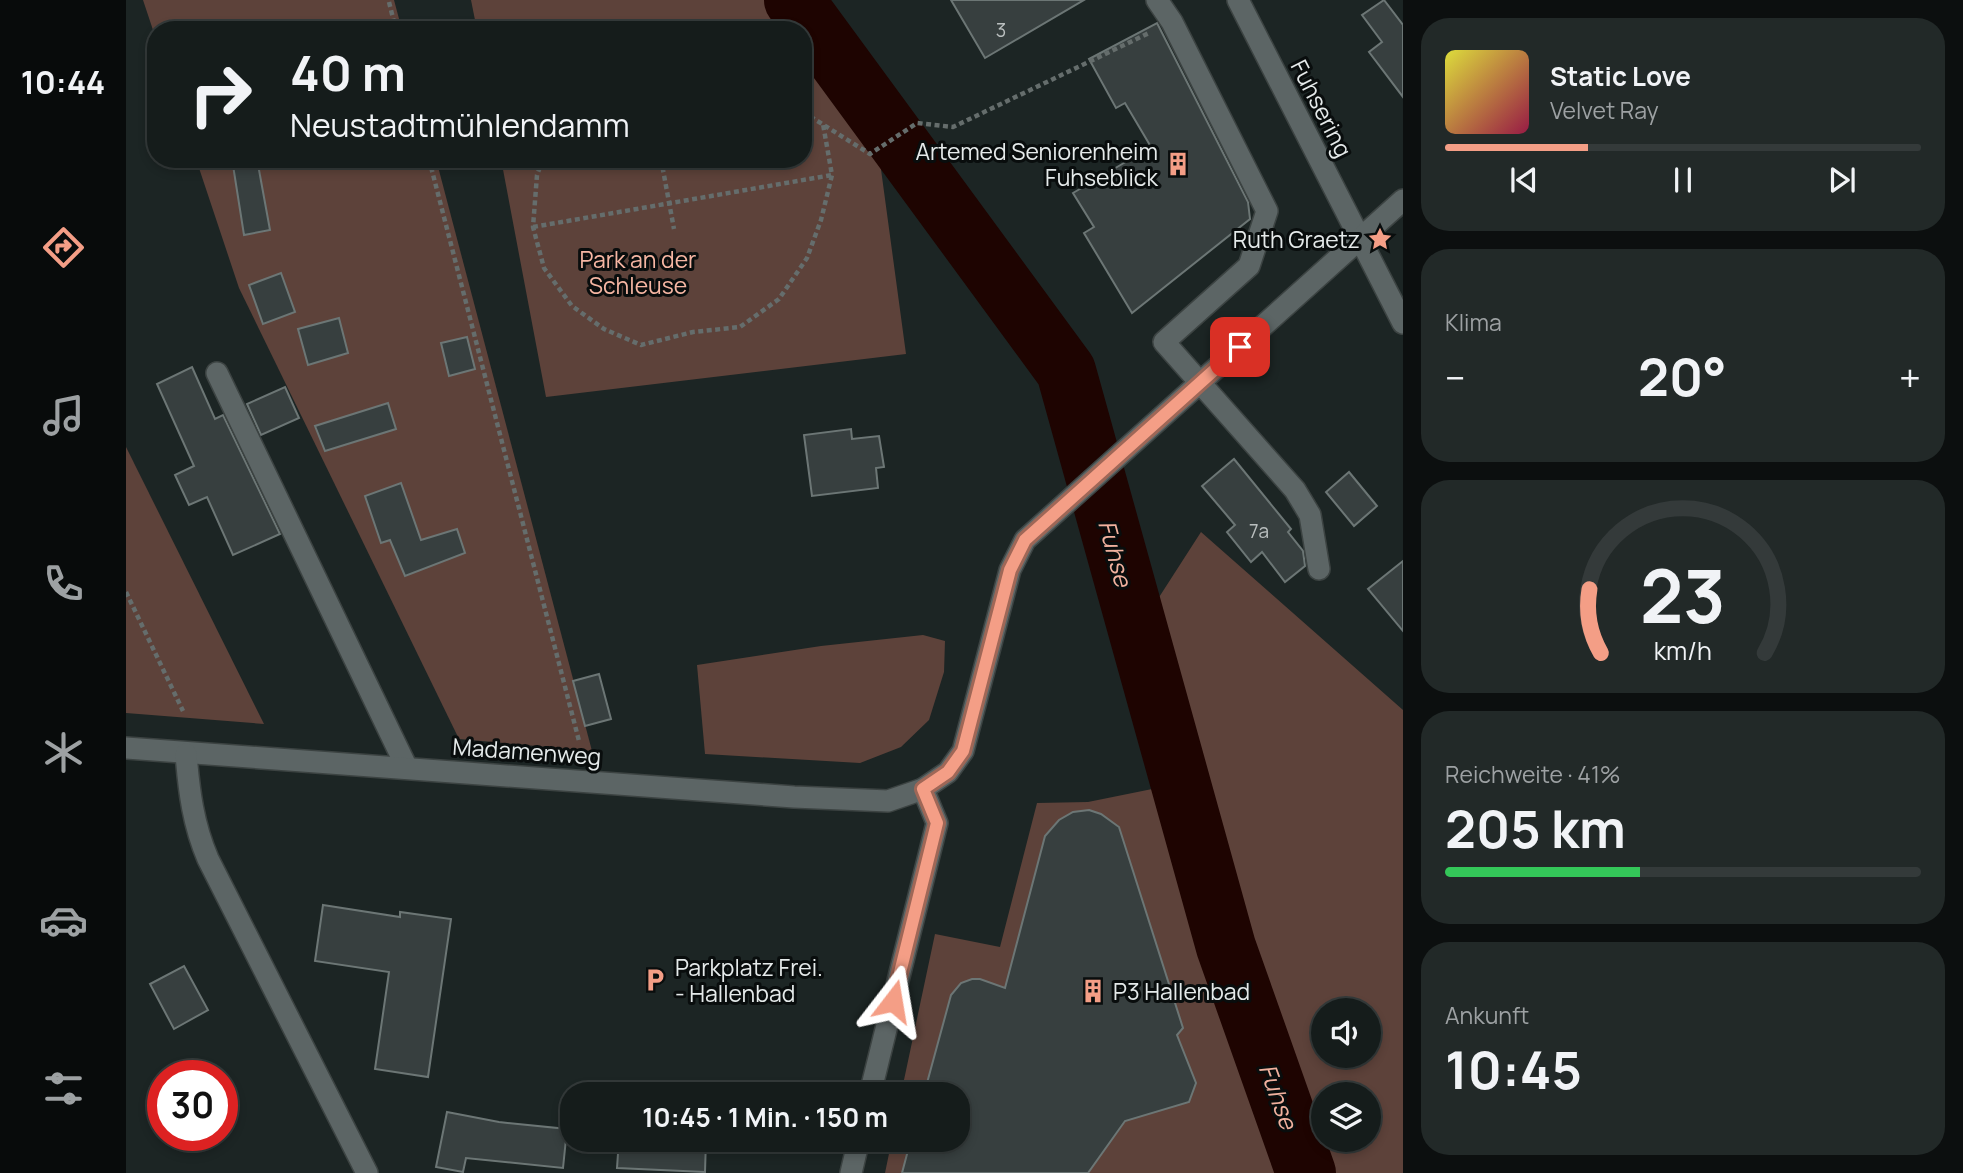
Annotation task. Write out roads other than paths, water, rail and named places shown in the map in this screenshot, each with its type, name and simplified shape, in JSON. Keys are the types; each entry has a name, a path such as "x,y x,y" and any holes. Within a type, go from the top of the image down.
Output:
{"street":[{"path":"1157,0 1172,22 1267,211 1249,266 1164,341 1295,490 1310,515 1319,569"},
{"name":"Fuhsering","path":"1238,0 1403,323"},
{"name":"Madamenweg","path":"126,748 794,797 888,801 923,789 948,772 963,751 1010,570 1025,540 1403,200"},
{"path":"217,373 407,768"},
{"path":"186,754 190,803 196,831 208,859 367,1173"},
{"path":"873,1082 937,823 923,789"},
{"path":"851,1173 856,1152"}],"waterway":[{"name":"Fuhse","path":"794,0 809,21"},
{"name":"Fuhse","path":"812,25 1066,371 1226,947 1306,1173"}],"place":[{"name":"Artemed Seniorenheim Fuhseblick","path":"1178,164"},
{"name":"Ruth Graetz","path":"1380,239"},
{"name":"Parkplatz Frei. - Hallenbad","path":"655,980"},
{"name":"P3 Hallenbad","path":"1093,991"}],"park label":[{"name":"Park an der Schleuse","path":"638,272"}]}
